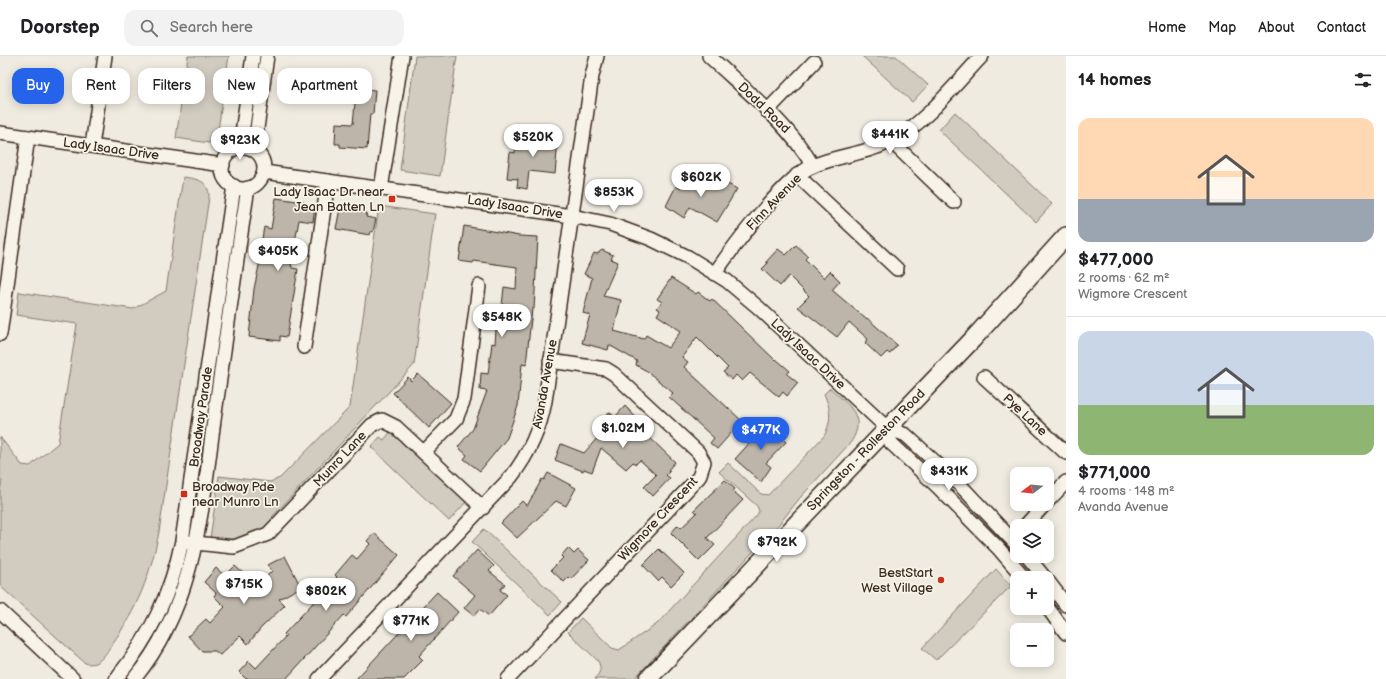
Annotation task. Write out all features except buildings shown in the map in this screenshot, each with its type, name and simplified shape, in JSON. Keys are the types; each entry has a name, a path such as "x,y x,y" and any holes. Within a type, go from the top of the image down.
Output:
{"main road":[{"name":"Springston - Rolleston Road","path":"648,679 973,339 1066,236"}],"street":[{"path":"92,146 105,56"},
{"path":"240,148 253,56"},
{"path":"254,150 267,56"},
{"path":"381,188 402,56"},
{"name":"Avanda Avenue","path":"319,679 483,508 522,464 536,436 545,401 592,76 597,56"},
{"name":"Dodd Road","path":"709,56 767,111 797,142 812,166"},
{"name":"Finn Avenue","path":"715,273 753,221 797,175 812,166 891,141 921,120 982,56"},
{"path":"767,111 814,62"},
{"name":"Lady Isaac Drive","path":"0,133 223,165"},
{"path":"0,334 28,137"},
{"path":"891,141 954,202"},
{"path":"240,148 254,150 260,155 264,163 264,172 259,182 248,188 234,186 225,177 223,165 229,153 240,148"},
{"name":"Lady Isaac Drive","path":"264,172 572,216 610,224 650,239 688,257 715,273 759,308 887,428"},
{"path":"797,175 897,269"},
{"path":"304,347 328,181"},
{"name":"Broadway Parade","path":"134,679 157,648 173,617 188,578 188,542 234,186"},
{"name":"Broadway Parade","path":"116,679 138,652 156,620 188,542 248,188"},
{"path":"424,452 456,419 464,399 480,286"},
{"name":"Wigmore Crescent","path":"508,679 699,477 704,462 698,452 614,374 606,369 550,361"},
{"name":"Pye Lane","path":"984,377 1066,453"},
{"name":"Munro Lane","path":"188,542 234,547 268,534 364,432 377,421 382,420 396,427 483,508"},
{"path":"887,428 906,435 960,485 1010,535"},
{"path":"887,428 891,443 938,487 1000,549 1018,571"},
{"path":"1054,495 1066,482"},
{"path":"1031,519 1039,511"},
{"path":"1000,549 1010,543"},
{"path":"1033,563 1039,571"},
{"path":"1054,589 1066,605"},
{"path":"0,611 73,679"},
{"path":"1053,615 1066,632"}],"shaded area":[{"path":"188,56 229,56 227,68 213,68 213,104 222,104 217,137 209,143 176,138 181,104 205,104 205,68 186,68"},
{"path":"415,56 457,56 440,176 400,170"},
{"path":"862,56 896,56 928,85 912,102"},
{"path":"955,112 1052,204 1036,222 939,130"},
{"path":"183,177 201,181 207,187 209,197 159,532 152,562 142,591 129,618 107,652 98,662 90,664 85,663 0,586 0,491 2,481 0,478 0,437 22,465 30,466 58,443 77,324 16,315 19,292 133,309 166,291"},
{"path":"379,206 435,214 414,365 272,517 275,520 267,528 253,537 246,539 210,539 219,476 270,482 280,478 350,407"},
{"path":"830,388 849,405 856,418 856,433 851,442 799,499 780,523 634,679 595,679 600,670 598,661 568,632 581,618 612,648 619,650 657,624 759,511 757,506 719,472 728,463 761,494 768,495 827,431 830,415 824,394"},
{"path":"392,430 467,501 449,521 371,447 380,437 384,440"},
{"path":"484,529 562,602 550,615 472,542"},
{"path":"996,569 1010,585 1010,587 936,660 922,648"}],"place":[{"name":"Lady Isaac Dr near Jean Batten Ln","path":"392,199"},
{"name":"Broadway Pde near Munro Ln","path":"184,494"},
{"name":"BestStart West Village","path":"941,580"}]}
